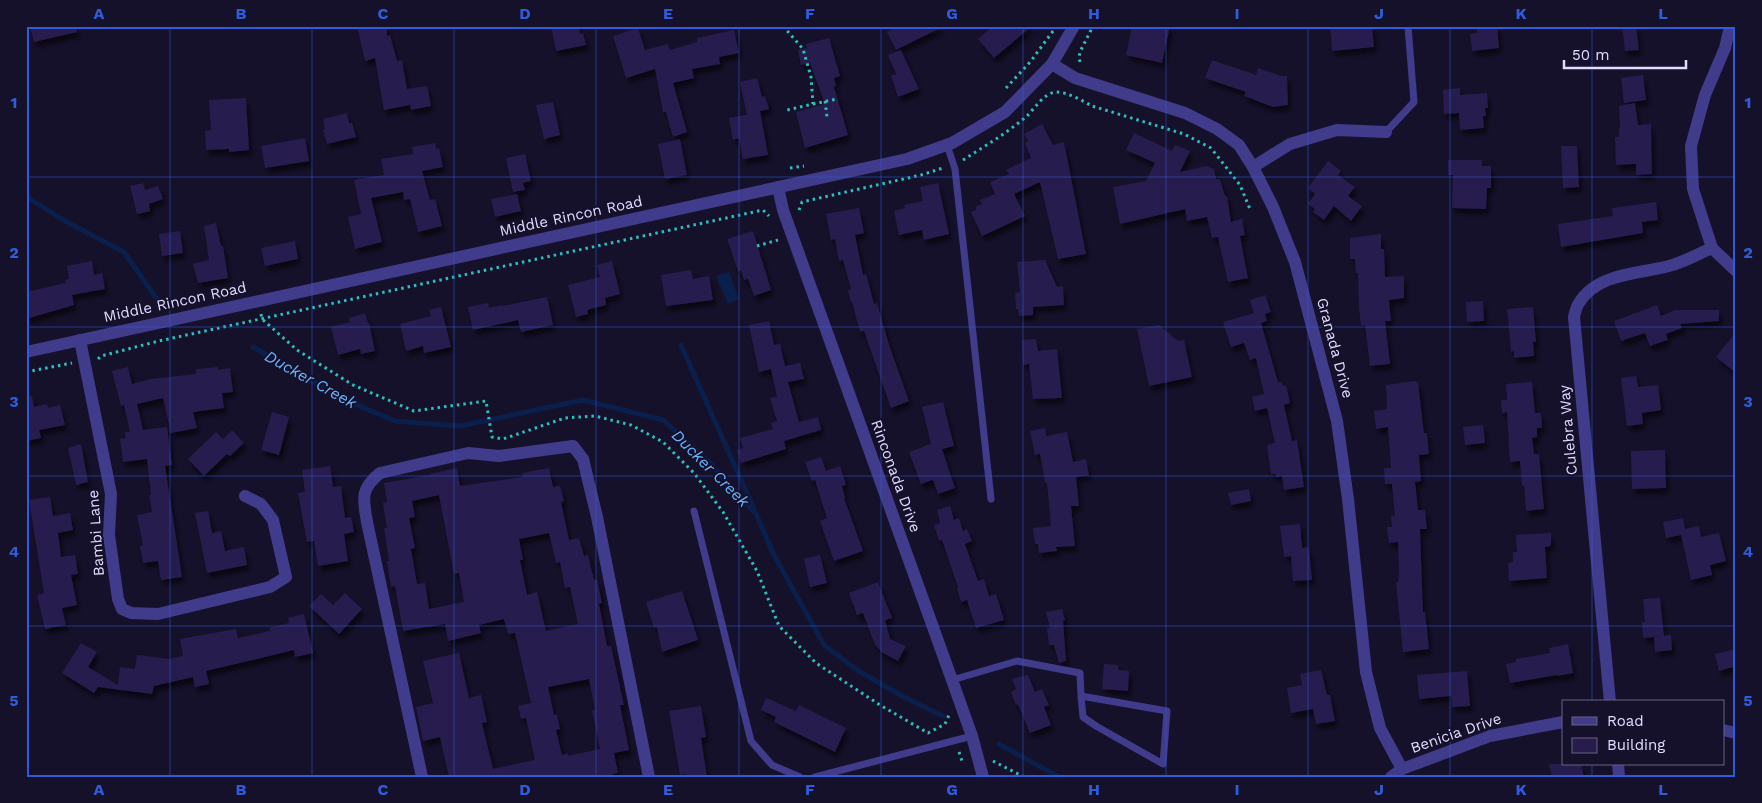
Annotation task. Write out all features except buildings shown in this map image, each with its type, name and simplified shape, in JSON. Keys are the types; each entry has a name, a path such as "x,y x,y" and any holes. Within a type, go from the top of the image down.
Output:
{"street":[{"name":"Middle Rincon Road","path":"26,352 907,159 947,145 1005,112 1052,64 1074,26"},
{"path":"1730,26 1725,48 1705,95 1691,146 1693,189 1712,248 1736,271"},
{"name":"Granada Drive","path":"1052,64 1075,78 1185,113 1217,129 1239,146 1253,167 1273,207 1295,262 1337,421 1348,499 1366,672 1380,728 1397,773"},
{"path":"1253,167 1290,144 1337,130 1386,132"},
{"name":"Rinconada Drive","path":"778,187 783,210 972,736 983,777"},
{"name":"Culebra Way","path":"1610,700 1574,317 1578,303 1587,293 1602,282 1671,266 1712,248"},
{"name":"Bambi Lane","path":"80,340 111,494 109,535 118,598 122,609 131,613 158,614 270,587 286,578 273,520 261,504 245,496"},
{"path":"422,777 367,522 363,499 365,490 370,481 380,474 468,453 499,456 573,446 583,459 597,517 649,777"},
{"name":"Benicia Drive","path":"1397,773 1490,736 1562,722"}],"lane":[{"path":"1386,132 1414,102 1408,26"},
{"path":"947,145 955,169 991,499"},
{"path":"694,511 751,741 772,765 800,777"},
{"path":"952,680 1017,661 1080,673 1081,696 1083,717 1163,764 1167,712 1081,696"},
{"path":"815,777 972,736"}],"path":[{"path":"783,26 803,48 811,77 813,104"},
{"path":"1002,92 1032,61 1056,26"},
{"path":"1080,62 1080,52 1092,26"},
{"path":"1058,92 1092,106 1184,134 1211,148 1240,185 1250,209"},
{"path":"787,110 837,99"},
{"path":"824,101 827,117"},
{"path":"790,168 806,165"},
{"path":"95,361 101,356 262,319 763,210 767,213"},
{"path":"757,246 778,240"},
{"path":"257,301 262,319 296,350 353,385 414,411 486,401 492,437 503,439 566,418 595,416 631,425 663,442 694,473 723,512 757,571 779,626 816,662 880,705 928,732"},
{"path":"26,372 60,365 77,364"},
{"path":"990,760 1024,777"}],"water":[{"path":"729,272 739,299 728,304 716,276"}],"waterway":[{"name":"Ducker Creek","path":"26,191 30,199 65,221 124,252 159,302"},
{"path":"681,345 754,509"},
{"name":"Ducker Creek","path":"253,347 348,401 395,421 460,426 583,400 663,420 709,462 756,514 774,555 824,645 857,670 904,697 943,716"},
{"name":"Ducker Creek","path":"999,744 1059,777"}]}
